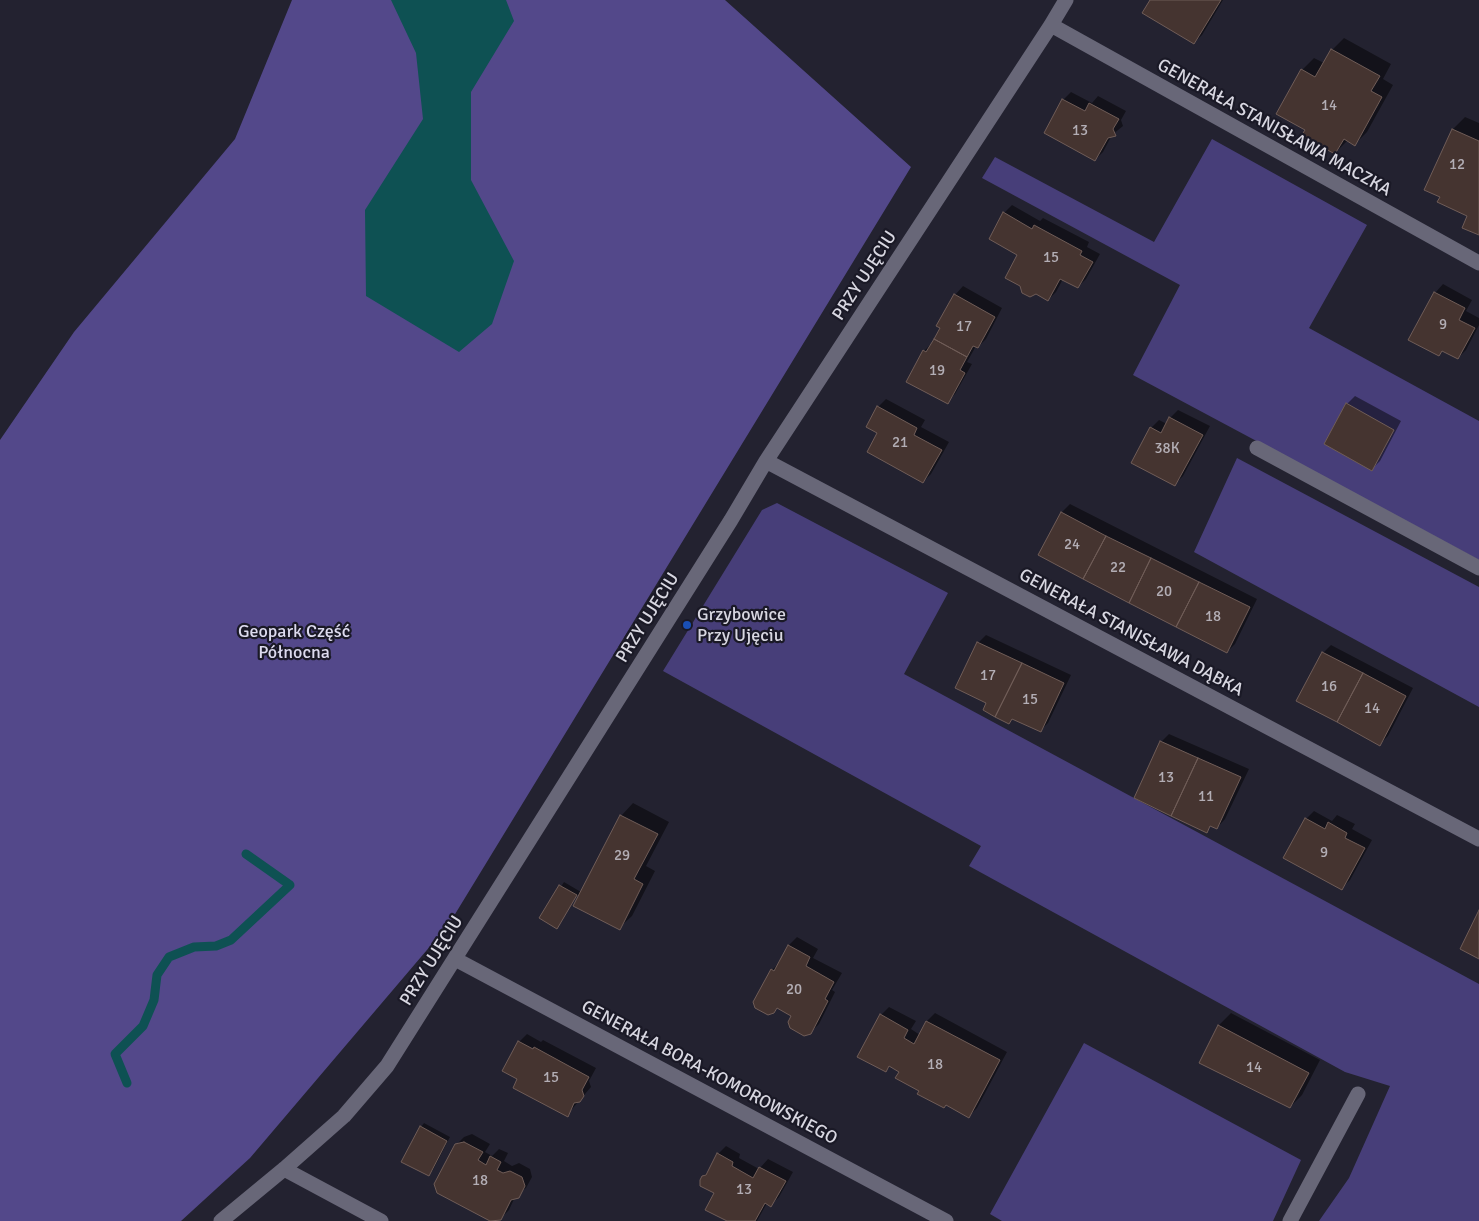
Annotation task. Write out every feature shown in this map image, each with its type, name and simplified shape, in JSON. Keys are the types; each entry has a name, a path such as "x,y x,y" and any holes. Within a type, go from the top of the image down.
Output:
{"street":[{"name":"PRZY UJĘCIU","path":"221,1221 344,1116 387,1066 731,520 766,461 1066,0"},
{"name":"GENERAŁA STANISŁAWA MACZKA","path":"1051,25 1479,263"},
{"path":"1257,448 1479,568"},
{"name":"GENERAŁA STANISŁAWA DĄBKA","path":"766,461 1479,839"},
{"name":"GENERAŁA BORA-KOMOROWSKIEGO","path":"455,959 946,1221"},
{"path":"1290,1221 1358,1094"},
{"path":"284,1169 381,1221"}],"shaded area":[{"path":"391,0 506,0 514,21 471,92 471,180 514,261 492,324 459,352 366,296 365,210 423,119 416,53"},
{"path":"1212,139 1367,225 1309,328 1479,421 1479,560 1133,375 1180,285 982,178 995,157 1154,242"},
{"path":"1237,458 1479,587 1479,707 1194,552"},
{"path":"777,503 948,593 904,674 1479,984 1479,1221 1319,1221 1349,1178 1390,1086 1345,1072 969,866 981,846 663,671 762,510"},
{"path":"1084,1043 1301,1160 1273,1221 1002,1221 990,1214"}],"green space":[{"name":"Geopark Część Północna","path":"292,0 725,0 911,167 449,924 250,1158 181,1221 0,1221 0,440 74,332 235,139"}],"building":[{"path":"1150,0 1221,0 1194,44 1142,13"},
{"path":"1331,49 1380,76 1371,91 1382,97 1355,146 1344,139 1335,154 1301,136 1305,130 1276,114 1301,69 1315,77"},
{"path":"1062,99 1085,111 1089,103 1119,119 1113,129 1116,136 1108,138 1095,161 1044,133"},
{"path":"1452,129 1479,141 1479,235 1462,228 1467,216 1437,202 1440,197 1424,190"},
{"path":"1003,212 1032,229 1034,225 1082,251 1080,255 1093,262 1078,288 1060,279 1048,301 1036,294 1030,297 1022,293 1020,286 1005,278 1017,255 989,239"},
{"path":"1434,292 1465,308 1459,320 1475,328 1458,359 1442,351 1439,356 1408,340"},
{"path":"954,294 995,317 978,348 973,346 967,357 934,339 940,328 936,326"},
{"path":"934,339 967,357 960,370 965,373 948,404 906,382 923,350 926,352"},
{"path":"1346,403 1394,430 1372,471 1324,444"},
{"path":"877,406 917,428 914,435 942,450 923,483 867,452 877,433 866,427"},
{"path":"1169,417 1203,435 1175,486 1131,463 1150,427 1161,433"},
{"path":"1061,512 1106,536 1083,579 1038,555"},
{"path":"1106,536 1151,558 1129,603 1083,579"},
{"path":"1151,558 1199,582 1176,627 1129,603"},
{"path":"1199,582 1250,607 1227,653 1176,627"},
{"path":"977,642 1022,663 995,717 983,710 986,703 955,688"},
{"path":"1322,652 1363,673 1337,722 1296,701"},
{"path":"1022,663 1064,683 1041,732 1012,719 1009,724 995,717"},
{"path":"1363,673 1406,696 1380,746 1337,722"},
{"path":"1160,741 1198,758 1171,816 1134,798"},
{"path":"1198,758 1241,777 1217,829 1210,826 1207,833 1171,816"},
{"path":"620,815 658,834 634,879 643,884 620,930 573,906"},
{"path":"1305,818 1325,829 1328,822 1347,833 1345,838 1365,848 1342,890 1283,858"},
{"path":"559,885 577,895 557,929 539,918"},
{"path":"1479,910 1479,959 1460,949"},
{"path":"788,945 810,957 806,966 834,982 825,999 828,1001 811,1034 804,1036 790,1028 788,1022 791,1016 777,1008 774,1013 768,1015 755,1008 753,1002 771,969 774,971"},
{"path":"880,1014 908,1030 904,1038 914,1044 926,1021 1000,1060 969,1118 946,1105 944,1108 917,1094 919,1091 895,1078 899,1072 889,1066 886,1072 857,1057"},
{"path":"1218,1025 1309,1073 1290,1108 1199,1063"},
{"path":"518,1041 533,1049 534,1047 589,1077 582,1090 584,1096 580,1102 574,1103 568,1117 513,1088 517,1079 502,1071"},
{"path":"420,1126 447,1141 429,1176 401,1162"},
{"path":"464,1142 483,1152 478,1160 486,1165 490,1156 501,1162 497,1170 503,1173 510,1171 522,1177 525,1186 519,1198 511,1200 501,1220 490,1221 437,1193 434,1184 455,1144"},
{"path":"717,1153 733,1162 732,1166 753,1178 759,1167 786,1181 771,1207 765,1203 755,1221 727,1221 705,1210 714,1193 700,1186 700,1180 702,1176 706,1175"}],"waterway":[{"path":"127,1083 115,1054 143,1026 154,1000 157,975 169,957 194,947 216,946 231,940 290,885 246,854"}],"place":[{"name":"Grzybowice Przy Ujęciu","path":"687,625"}]}
